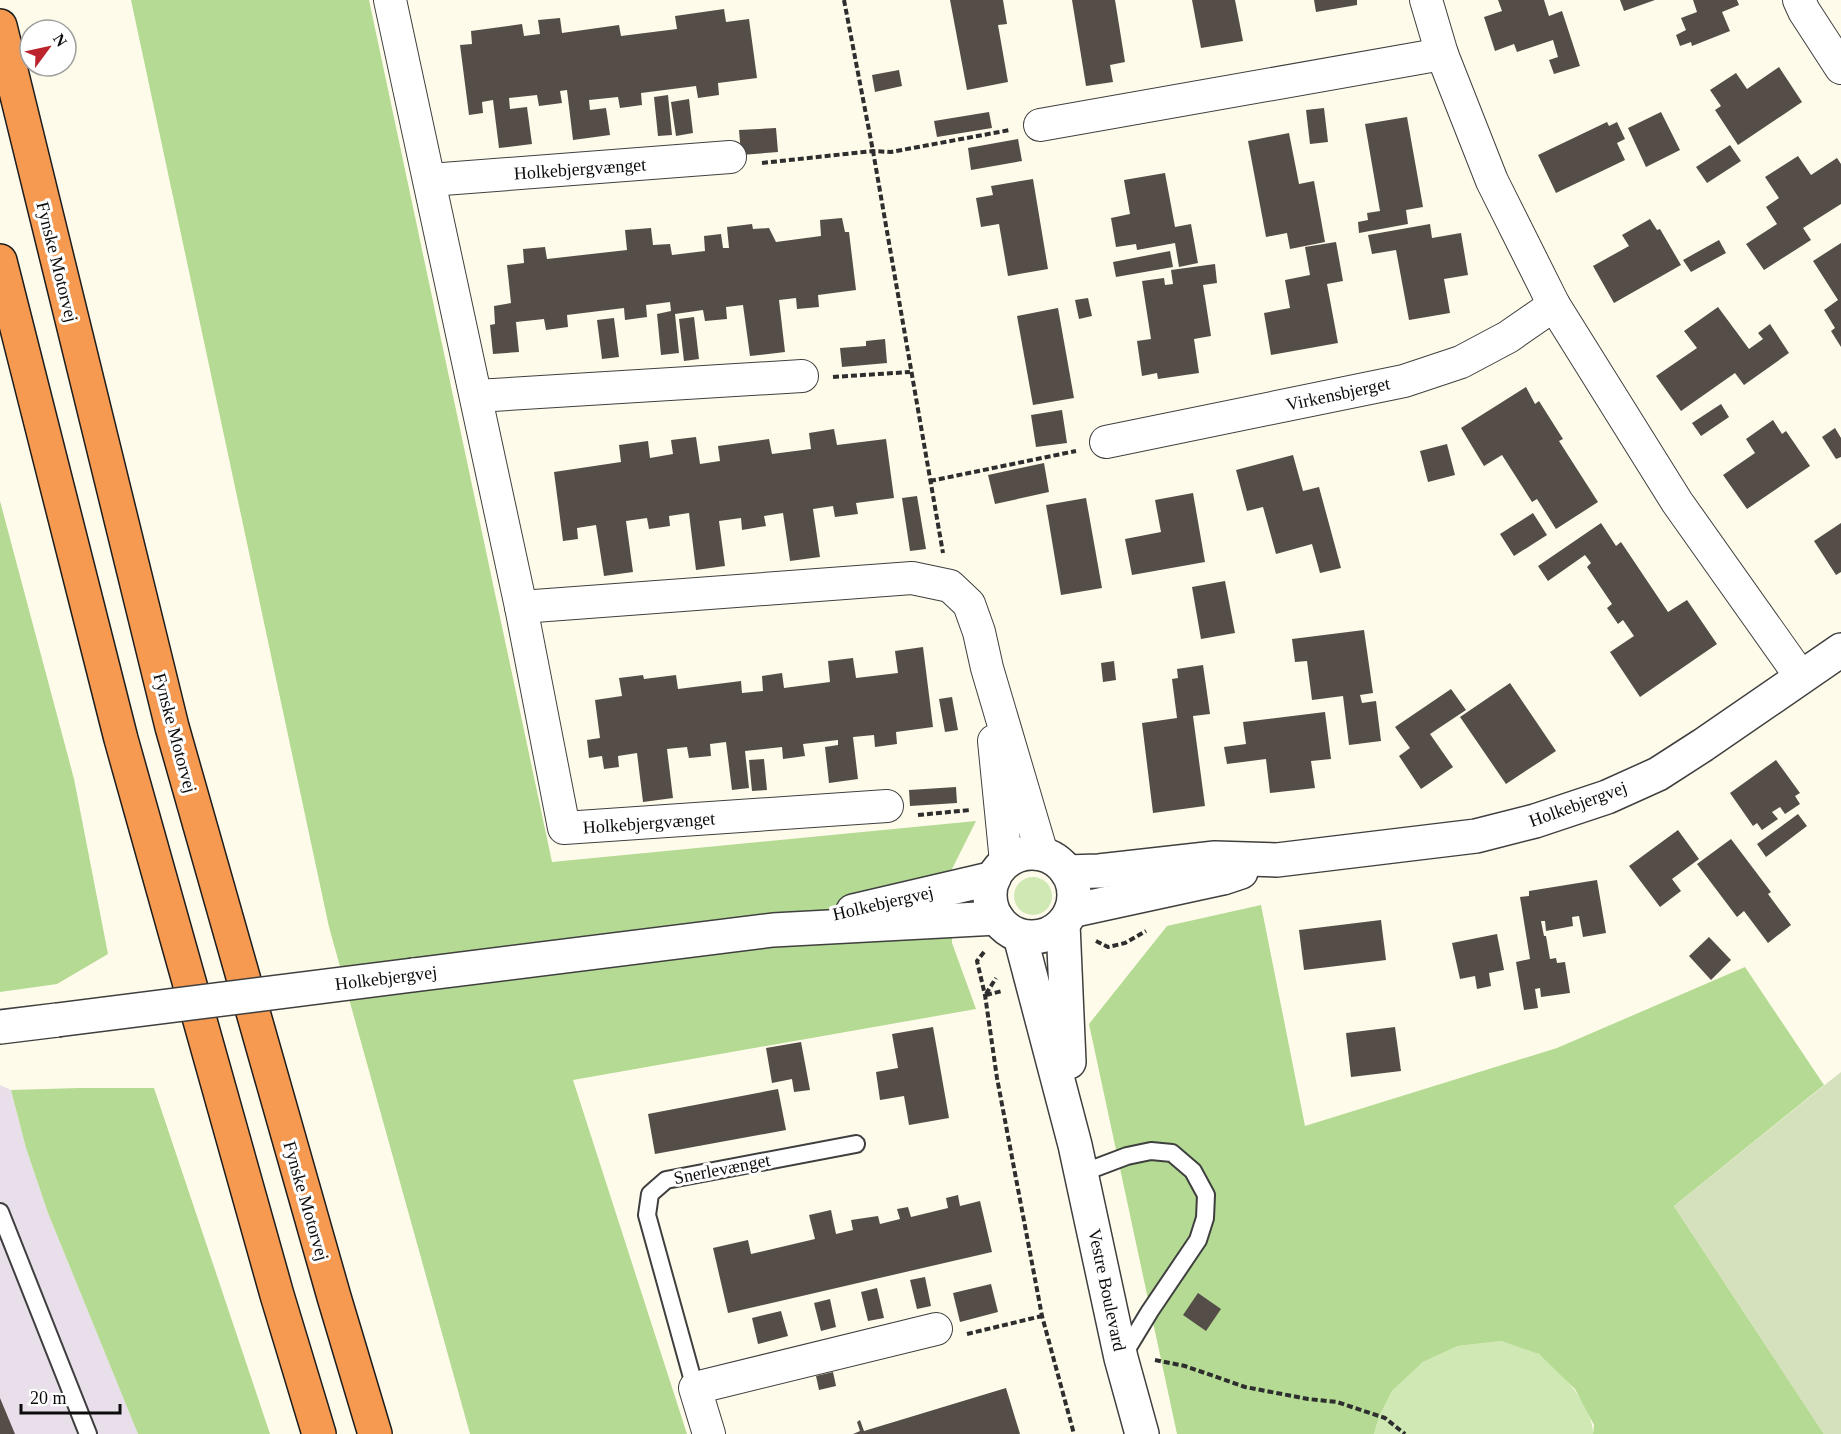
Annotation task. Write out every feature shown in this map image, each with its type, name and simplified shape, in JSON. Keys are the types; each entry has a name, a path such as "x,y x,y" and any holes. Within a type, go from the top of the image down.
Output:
{"highway":[{"name":"Fynske Motorvej","path":"0,26 172,728 330,1286 375,1434"},
{"path":"0,261 121,739 277,1295 319,1434"}],"street":[{"name":"Holkebjergvænget","path":"390,0 521,607 564,828 887,806"},
{"path":"1426,0 1442,54 1492,181 1554,305 1677,502 1801,676"},
{"path":"1799,0 1841,68"},
{"path":"1040,125 1442,54"},
{"name":"Holkebjergvænget","path":"430,180 730,157"},
{"name":"Virkensbjerget","path":"1106,442 1404,381 1461,362 1508,337 1554,305"},
{"path":"476,396 802,376"},
{"path":"521,607 912,578 950,586 969,604 979,632 987,668 1055,863 1073,884 1074,898 1067,917 1054,931 1043,936 1032,937 1007,926 991,905 990,891 1000,870 1000,808 987,668"},
{"name":"Holkebjergvej","path":"1055,863 1099,872 1215,858 1277,860 1476,836 1535,821 1607,797 1658,774 1841,650"},
{"path":"1000,870 1023,854 1055,863"},
{"name":"Holkebjergvej","path":"1067,917 1223,878 1277,860"},
{"name":"Holkebjergvej","path":"773,930 1000,870"},
{"name":"Vestre Boulevard","path":"1067,917 1066,1030 1078,1159"},
{"name":"Holkebjergvej","path":"0,1027 773,930 1007,926"},
{"name":"Vestre Boulevard","path":"1007,926 1078,1159 1121,1358 1142,1434"},
{"path":"695,1388 936,1329"},
{"name":"Snerlevænget","path":"695,1388 709,1434"}],"lane":[{"name":"Snerlevænget","path":"695,1388 647,1215 650,1194 666,1180 856,1144"},
{"path":"1078,1159 1127,1156 1151,1151 1172,1154 1193,1171 1206,1196 1205,1218 1198,1240 1121,1358"},
{"path":"0,1212 88,1434"}],"path":[{"path":"844,0 950,586"},
{"path":"730,157 746,164 873,151 891,152 1040,125"},
{"path":"802,376 813,379 910,372"},
{"path":"930,481 1093,448 1106,442"},
{"path":"887,806 897,816 1000,808"},
{"path":"1007,926 977,961 1042,1316 1074,1434"},
{"path":"936,1329 945,1339 1042,1316"},
{"path":"1121,1358 1185,1366 1245,1387 1337,1402 1385,1418 1405,1434"}],"shaded area":[{"path":"0,1085 11,1090 26,1148 48,1213 138,1434 0,1434"}],"green space":[{"path":"131,0 369,0 552,862 976,821 950,873 952,943 976,1009 573,1080 687,1434 470,1434 329,927"},
{"path":"0,501 74,779 108,954 57,984 0,992"},
{"path":"1033,877 1040,878 1046,883 1051,889 1051,903 1046,909 1040,914 1033,915 1026,914 1020,909 1015,903 1014,896 1015,889 1020,883 1026,878"},
{"path":"1261,905 1305,1126 1557,1048 1745,967 1824,1085 1674,1206 1824,1434 1593,1434 1594,1425 1575,1389 1539,1354 1501,1341 1458,1346 1423,1362 1392,1391 1379,1417 1374,1434 1177,1434 1089,1024 1167,926"},
{"path":"1841,1072 1841,1434 1824,1434 1674,1206"},
{"path":"154,1088 270,1434 138,1434 48,1213 26,1148 11,1090"},
{"path":"1501,1341 1536,1353 1557,1370 1575,1390 1582,1402 1592,1424 1593,1434 1374,1434 1379,1417 1392,1391 1423,1362 1458,1346"}],"building":[{"path":"950,0 1003,0 1007,24 998,25 1008,82 967,90"},
{"path":"1072,0 1115,0 1125,62 1110,65 1113,82 1086,86"},
{"path":"1192,0 1235,0 1243,41 1201,48"},
{"path":"1314,0 1357,0 1357,5 1316,12"},
{"path":"1498,0 1544,0 1549,16 1562,11 1580,66 1554,74 1549,60 1558,57 1553,40 1517,52 1514,44 1495,51 1484,17 1502,11"},
{"path":"1620,0 1655,0 1624,11"},
{"path":"1693,0 1737,0 1739,5 1722,12 1730,31 1692,46 1691,42 1680,46 1676,35 1686,30 1681,18 1697,12"},
{"path":"724,9 726,22 749,19 757,78 718,83 719,95 698,98 696,86 641,93 642,105 620,108 618,97 589,100 590,110 606,108 610,135 573,140 567,90 560,91 562,103 539,106 537,95 509,98 510,109 527,107 532,144 499,148 493,100 482,102 483,113 469,115 460,45 472,44 471,31 522,24 524,36 540,34 538,20 560,18 562,33 619,25 621,36 677,29 675,16"},
{"path":"1779,67 1802,102 1738,145 1715,110 1721,106 1710,90 1736,73 1747,89"},
{"path":"899,70 902,86 875,92 872,75"},
{"path":"668,95 672,135 658,136 654,97"},
{"path":"689,99 693,133 676,136 671,102"},
{"path":"1324,108 1328,142 1310,144 1306,110"},
{"path":"989,112 992,128 937,137 934,121"},
{"path":"1661,112 1680,150 1646,167 1628,128"},
{"path":"1407,117 1423,207 1406,210 1408,224 1359,233 1358,222 1368,220 1367,213 1380,211 1365,124"},
{"path":"1607,122 1609,126 1617,122 1625,139 1617,143 1625,160 1556,193 1538,155"},
{"path":"776,128 778,152 741,155 739,130"},
{"path":"1289,133 1299,184 1314,181 1325,242 1290,249 1287,233 1266,237 1248,141"},
{"path":"1018,139 1022,161 971,170 968,148"},
{"path":"1730,145 1741,161 1707,183 1696,167"},
{"path":"1798,156 1811,175 1837,158 1841,164 1841,204 1803,228 1811,240 1764,270 1746,244 1777,224 1766,207 1779,198 1765,177"},
{"path":"1165,173 1175,227 1191,224 1198,263 1179,267 1175,243 1137,250 1136,244 1116,247 1111,218 1130,214 1124,180"},
{"path":"1033,179 1048,269 1008,276 999,224 981,227 976,198 993,195 991,186"},
{"path":"842,218 845,232 849,232 856,290 818,295 819,307 797,309 796,298 779,300 785,352 750,356 743,305 726,307 727,319 705,321 703,310 675,314 679,353 661,355 657,314 671,311 670,302 646,305 647,317 625,320 624,308 567,315 568,327 546,330 544,319 516,322 519,352 493,354 490,325 495,324 494,306 511,303 507,265 524,263 523,249 545,247 547,259 627,250 625,230 651,228 653,245 670,244 672,255 705,251 704,236 721,234 723,248 729,248 727,227 752,224 753,229 769,228 776,242 821,236 820,220"},
{"path":"1650,219 1657,230 1660,229 1681,265 1614,303 1593,266 1629,246 1622,235"},
{"path":"1430,224 1432,238 1461,233 1468,275 1444,279 1450,313 1409,320 1396,250 1372,254 1368,235"},
{"path":"1719,240 1726,253 1691,272 1683,260"},
{"path":"1336,242 1343,281 1327,284 1338,343 1271,355 1264,313 1290,308 1285,280 1310,275 1305,247"},
{"path":"1841,243 1841,347 1831,331 1835,328 1824,310 1838,300 1813,261"},
{"path":"1170,251 1173,267 1116,277 1113,262"},
{"path":"1215,264 1217,283 1203,285 1211,336 1194,339 1199,373 1158,379 1157,373 1142,376 1137,341 1151,339 1142,281 1164,278 1165,285 1173,284 1171,270"},
{"path":"1088,298 1092,316 1079,319 1075,300"},
{"path":"1718,307 1749,349 1763,339 1758,333 1770,324 1789,353 1744,385 1735,373 1681,411 1656,376 1697,348 1684,331"},
{"path":"1058,308 1074,398 1033,405 1017,316"},
{"path":"694,317 699,359 684,361 679,319"},
{"path":"614,318 619,357 602,359 597,320"},
{"path":"885,339 887,363 842,367 840,348 866,346 866,341"},
{"path":"1526,387 1535,404 1539,401 1563,439 1559,441 1598,502 1556,529 1537,499 1532,502 1502,455 1484,466 1461,428"},
{"path":"1721,404 1729,417 1701,436 1692,423"},
{"path":"1062,410 1067,443 1036,447 1031,415"},
{"path":"1773,420 1782,434 1786,431 1810,466 1747,509 1723,475 1755,453 1746,439"},
{"path":"1835,428 1841,438 1841,457 1836,459 1822,437"},
{"path":"834,429 837,445 886,439 894,498 856,503 858,514 835,517 833,506 813,509 820,557 790,561 783,513 764,516 766,526 742,530 741,518 719,521 725,566 696,570 689,513 669,516 670,526 649,529 647,518 626,521 633,572 604,576 596,525 577,528 578,539 563,541 554,472 621,462 619,445 648,441 650,458 673,454 671,440 696,437 700,464 720,461 718,446 769,439 772,454 811,449 809,433"},
{"path":"1447,444 1455,475 1428,482 1420,451"},
{"path":"1293,455 1303,491 1319,487 1341,568 1320,573 1312,544 1276,554 1263,507 1247,511 1236,470"},
{"path":"1044,463 1049,492 995,504 988,475"},
{"path":"1193,493 1205,562 1132,575 1125,539 1161,532 1155,500"},
{"path":"917,496 926,549 910,551 902,498"},
{"path":"1086,498 1102,588 1061,595 1046,505"},
{"path":"1533,513 1547,535 1514,556 1500,534"},
{"path":"1601,523 1616,546 1621,542 1668,612 1687,600 1717,644 1640,697 1610,652 1634,636 1623,620 1618,624 1607,608 1612,604 1587,567 1591,563 1585,555 1548,581 1538,566"},
{"path":"1841,523 1841,572 1836,575 1814,541"},
{"path":"1225,581 1235,633 1201,639 1192,587"},
{"path":"1364,630 1373,693 1360,695 1362,703 1376,701 1381,741 1349,745 1343,696 1312,700 1307,661 1295,662 1292,639"},
{"path":"923,647 933,727 896,732 897,744 875,747 874,735 853,737 858,779 829,783 825,747 838,745 838,740 803,744 805,756 783,759 782,747 745,751 749,788 732,790 726,742 710,744 711,756 689,758 687,747 667,749 673,798 643,802 637,753 618,756 619,767 604,769 602,756 589,758 587,740 600,738 595,700 622,696 619,678 643,675 644,679 676,675 678,689 741,681 742,693 763,691 762,676 782,673 784,688 830,682 828,661 853,658 856,678 898,673 895,651"},
{"path":"1114,661 1116,680 1103,682 1101,663"},
{"path":"1203,665 1210,714 1193,716 1205,806 1153,813 1142,723 1177,718 1172,679 1178,678 1177,669"},
{"path":"1510,683 1556,751 1506,784 1460,717"},
{"path":"1451,689 1466,710 1430,734 1453,767 1421,789 1399,756 1410,748 1395,727"},
{"path":"952,697 958,730 945,732 939,699"},
{"path":"1325,712 1331,759 1311,761 1315,788 1270,793 1266,759 1227,764 1224,747 1246,744 1243,722"},
{"path":"764,759 767,790 752,791 749,760"},
{"path":"1776,760 1800,793 1795,796 1800,804 1785,814 1780,807 1772,812 1778,819 1762,830 1757,823 1753,826 1730,793"},
{"path":"956,787 957,803 910,806 909,790"},
{"path":"1798,814 1807,826 1766,857 1757,844"},
{"path":"1678,830 1699,859 1672,879 1681,891 1660,907 1629,866"},
{"path":"1731,839 1771,892 1768,894 1791,925 1768,943 1744,911 1737,917 1697,864"},
{"path":"1597,880 1606,933 1583,937 1579,916 1572,917 1573,926 1546,931 1545,921 1541,921 1550,959 1556,958 1557,963 1565,962 1570,993 1541,997 1540,988 1535,989 1538,1008 1524,1010 1516,962 1530,959 1520,897 1529,896 1529,891"},
{"path":"1381,920 1386,960 1304,970 1299,930"},
{"path":"1497,934 1504,970 1489,973 1491,986 1477,989 1475,976 1460,979 1452,943"},
{"path":"1709,937 1731,960 1711,980 1689,956"},
{"path":"933,1027 949,1118 909,1125 904,1096 880,1100 876,1072 898,1068 892,1034"},
{"path":"1395,1027 1401,1071 1351,1077 1346,1033"},
{"path":"801,1042 810,1090 794,1092 792,1079 772,1083 766,1048"},
{"path":"778,1089 786,1130 655,1154 648,1114"},
{"path":"958,1195 960,1206 980,1201 992,1252 728,1313 713,1248 748,1240 751,1254 815,1239 809,1215 831,1210 836,1234 853,1230 851,1220 878,1216 880,1224 900,1219 897,1209 908,1207 911,1217 948,1208 946,1198"},
{"path":"925,1277 931,1306 917,1309 910,1280"},
{"path":"991,1284 998,1312 960,1322 953,1293"},
{"path":"877,1288 884,1318 868,1321 861,1292"},
{"path":"1198,1293 1221,1309 1206,1331 1183,1315"},
{"path":"830,1299 836,1327 821,1331 814,1303"},
{"path":"781,1311 788,1336 758,1344 752,1318"},
{"path":"833,1372 836,1386 819,1390 816,1376"},
{"path":"1006,1388 1020,1434 853,1434 860,1431 857,1422 860,1420 864,1431"},
{"path":"0,1398 15,1434 0,1434"}]}
